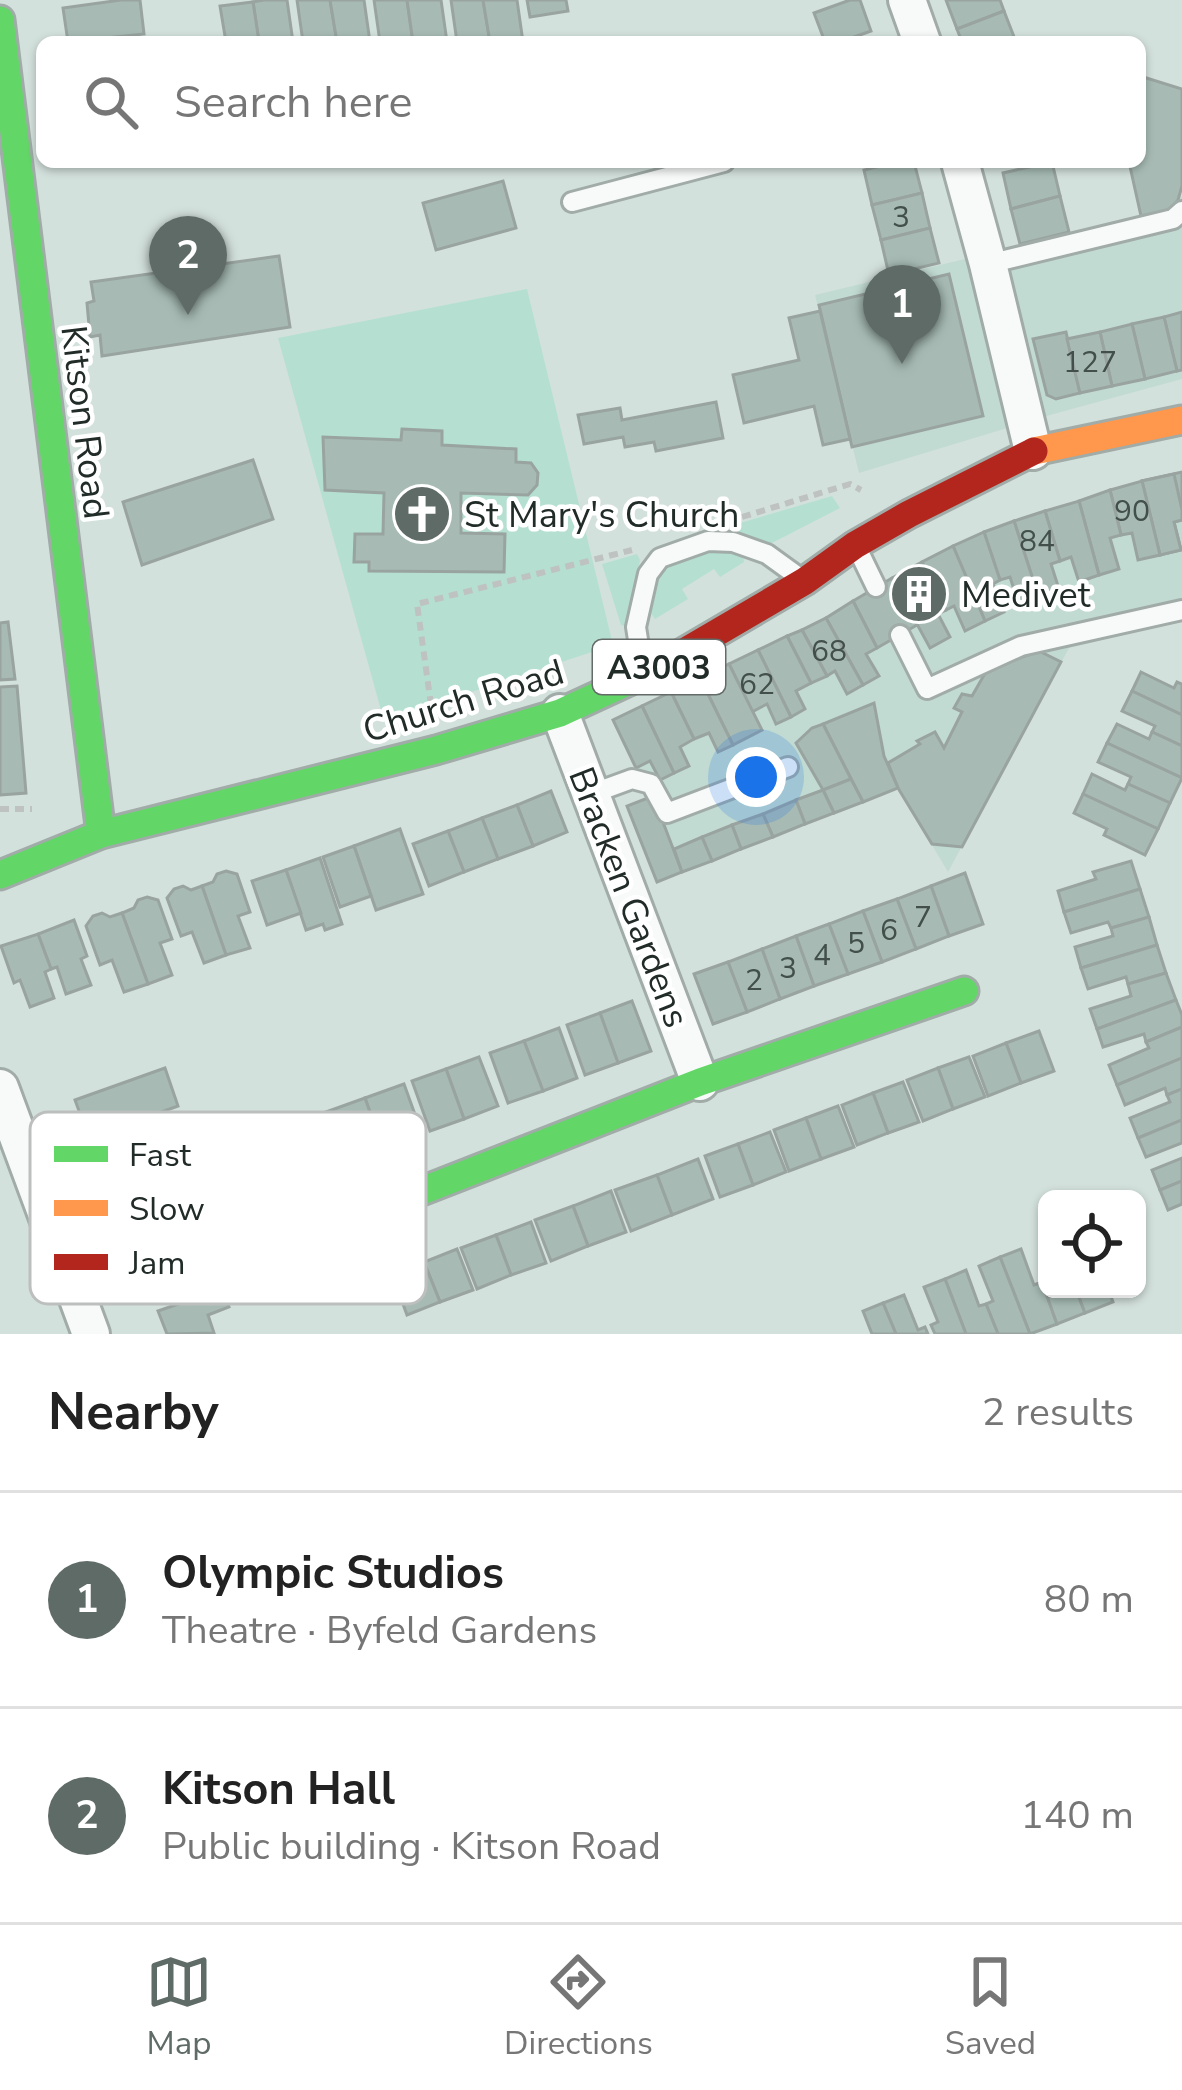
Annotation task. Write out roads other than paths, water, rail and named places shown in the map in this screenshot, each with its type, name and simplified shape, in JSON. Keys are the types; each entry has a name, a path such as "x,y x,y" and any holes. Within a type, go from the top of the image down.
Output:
{"street":[{"path":"907,0 920,36"},
{"name":"Kitson Road","path":"0,20 101,834"},
{"path":"962,168 1033,451"},
{"name":"Church Road","path":"0,875 101,834 436,750 560,713 643,676 805,581 855,545 1033,451 1182,420"},
{"name":"Bracken Gardens","path":"560,713 700,1082"},
{"path":"426,1189 700,1082 964,991"},
{"path":"0,1088 30,1169"},
{"path":"80,1304 91,1334"}],"lane":[{"path":"572,202 701,168"},
{"path":"988,264 1173,219 1182,212"},
{"path":"643,676 636,627 648,574 659,559 708,541 733,542 767,554 805,581"},
{"path":"855,545 876,587"},
{"path":"900,635 927,689 1021,646 1182,610"},
{"path":"591,794 632,779 651,784 667,813 788,767"}],"place":[{"name":"Kitson Hall","path":"188,315"},
{"name":"Olympic Studios","path":"902,364"},
{"name":"St Mary's Church","path":"422,514"},
{"name":"Medivet","path":"919,594"}]}
